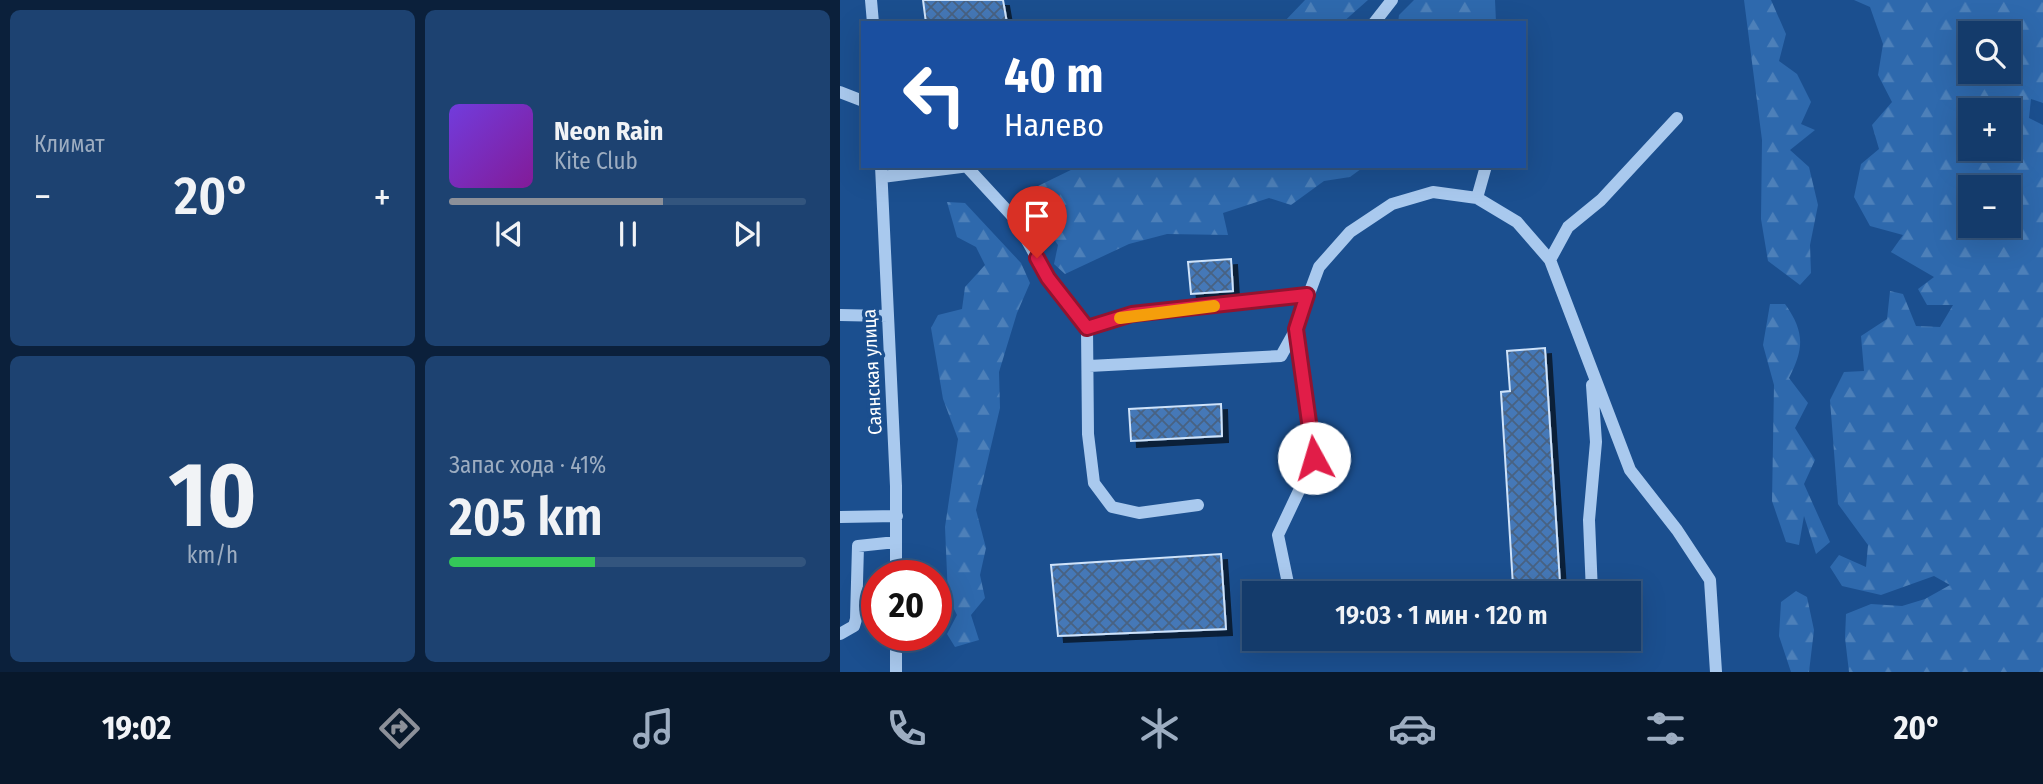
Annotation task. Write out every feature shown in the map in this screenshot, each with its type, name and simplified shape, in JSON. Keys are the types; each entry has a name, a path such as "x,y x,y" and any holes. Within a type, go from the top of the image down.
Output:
{"street":[{"path":"871,0 873,21"},
{"path":"1376,21 1392,0"},
{"path":"840,92 861,100"},
{"path":"1550,260 1568,227 1601,200 1677,118"},
{"path":"881,171 946,168"},
{"path":"969,168 1015,219 1048,278 1087,328 1088,434 1094,482 1112,507 1139,513 1198,505"},
{"path":"1476,198 1485,168"},
{"name":"Саянская улица","path":"881,171 897,516 896,560"},
{"path":"1088,366 1281,356 1296,329 1319,267 1350,232 1392,204 1433,192 1476,198 1517,222 1550,260 1630,470 1677,530 1710,580 1716,672"},
{"path":"1087,328 1132,314 1307,295"},
{"path":"840,315 888,316"},
{"path":"1288,581 1278,535 1314,458 1296,329"},
{"path":"1591,370 1596,442 1589,520 1591,581"},
{"path":"840,517 897,516"},
{"path":"840,634 848,632 856,619 858,546 896,542"},
{"path":"896,651 896,672"}],"green space":[{"path":"1305,0 1368,0 1344,21 1285,21"},
{"path":"1414,0 1495,0 1496,21 1398,21 1399,15"},
{"path":"1744,0 1771,0 1786,34 1779,61 1797,74 1811,102 1801,124 1815,130 1790,150 1809,167 1818,205 1810,245 1811,273 1800,285 1768,261 1761,219 1762,140"},
{"path":"1854,0 2043,0 2043,103 2031,99 2029,118 2043,125 2043,672 1849,672 1845,638 1846,614 1871,604 1902,606 1925,599 1950,585 1934,576 1881,595 1842,586 1830,567 1839,555 1866,567 1868,545 1838,504 1830,400 1844,372 1864,371 1861,336 1887,319 1890,291 1903,294 1916,326 1940,327 1953,305 1927,305 1918,289 1934,277 1891,252 1903,235 1870,226 1854,197 1861,164 1879,149 1872,125 1892,102 1878,75 1883,44 1870,7"},
{"path":"1075,168 1362,168 1350,177 1324,181 1291,205 1269,198 1223,213 1228,235 1167,234 1129,244 1065,274 1054,264 1058,245 1044,225 1055,204 1038,186"},
{"path":"947,202 965,203 1021,263 1030,283 1017,313 999,372 1000,408 976,510 986,548 980,575 985,598 971,615 979,640 955,647 952,642 952,624 957,615 952,605 952,560 946,560 945,527 958,439 943,399 931,328 938,315 962,309 965,287 985,265 976,247 957,237"},
{"path":"1770,304 1785,304 1799,332 1800,349 1789,378 1808,403 1795,428 1815,460 1804,484 1830,542 1816,554 1804,516 1799,545 1786,542 1772,501 1774,385 1763,345"},
{"path":"1796,591 1807,597 1814,630 1809,672 1791,672 1779,636 1781,602"}],"building":[{"path":"923,0 1003,0 1007,21 926,21"},
{"path":"1231,259 1233,291 1191,294 1188,262"},
{"path":"1545,348 1560,581 1513,581 1501,392 1510,391 1507,351"},
{"path":"1221,404 1222,436 1131,441 1129,409"},
{"path":"1221,554 1226,629 1058,636 1051,565"}],"slow traffic":[{"path":"1120,318 1132,314 1214,306"}],"route":[{"path":"1037,258 1070,309 1087,328 1132,314 1307,295 1296,329 1314,458"}]}
